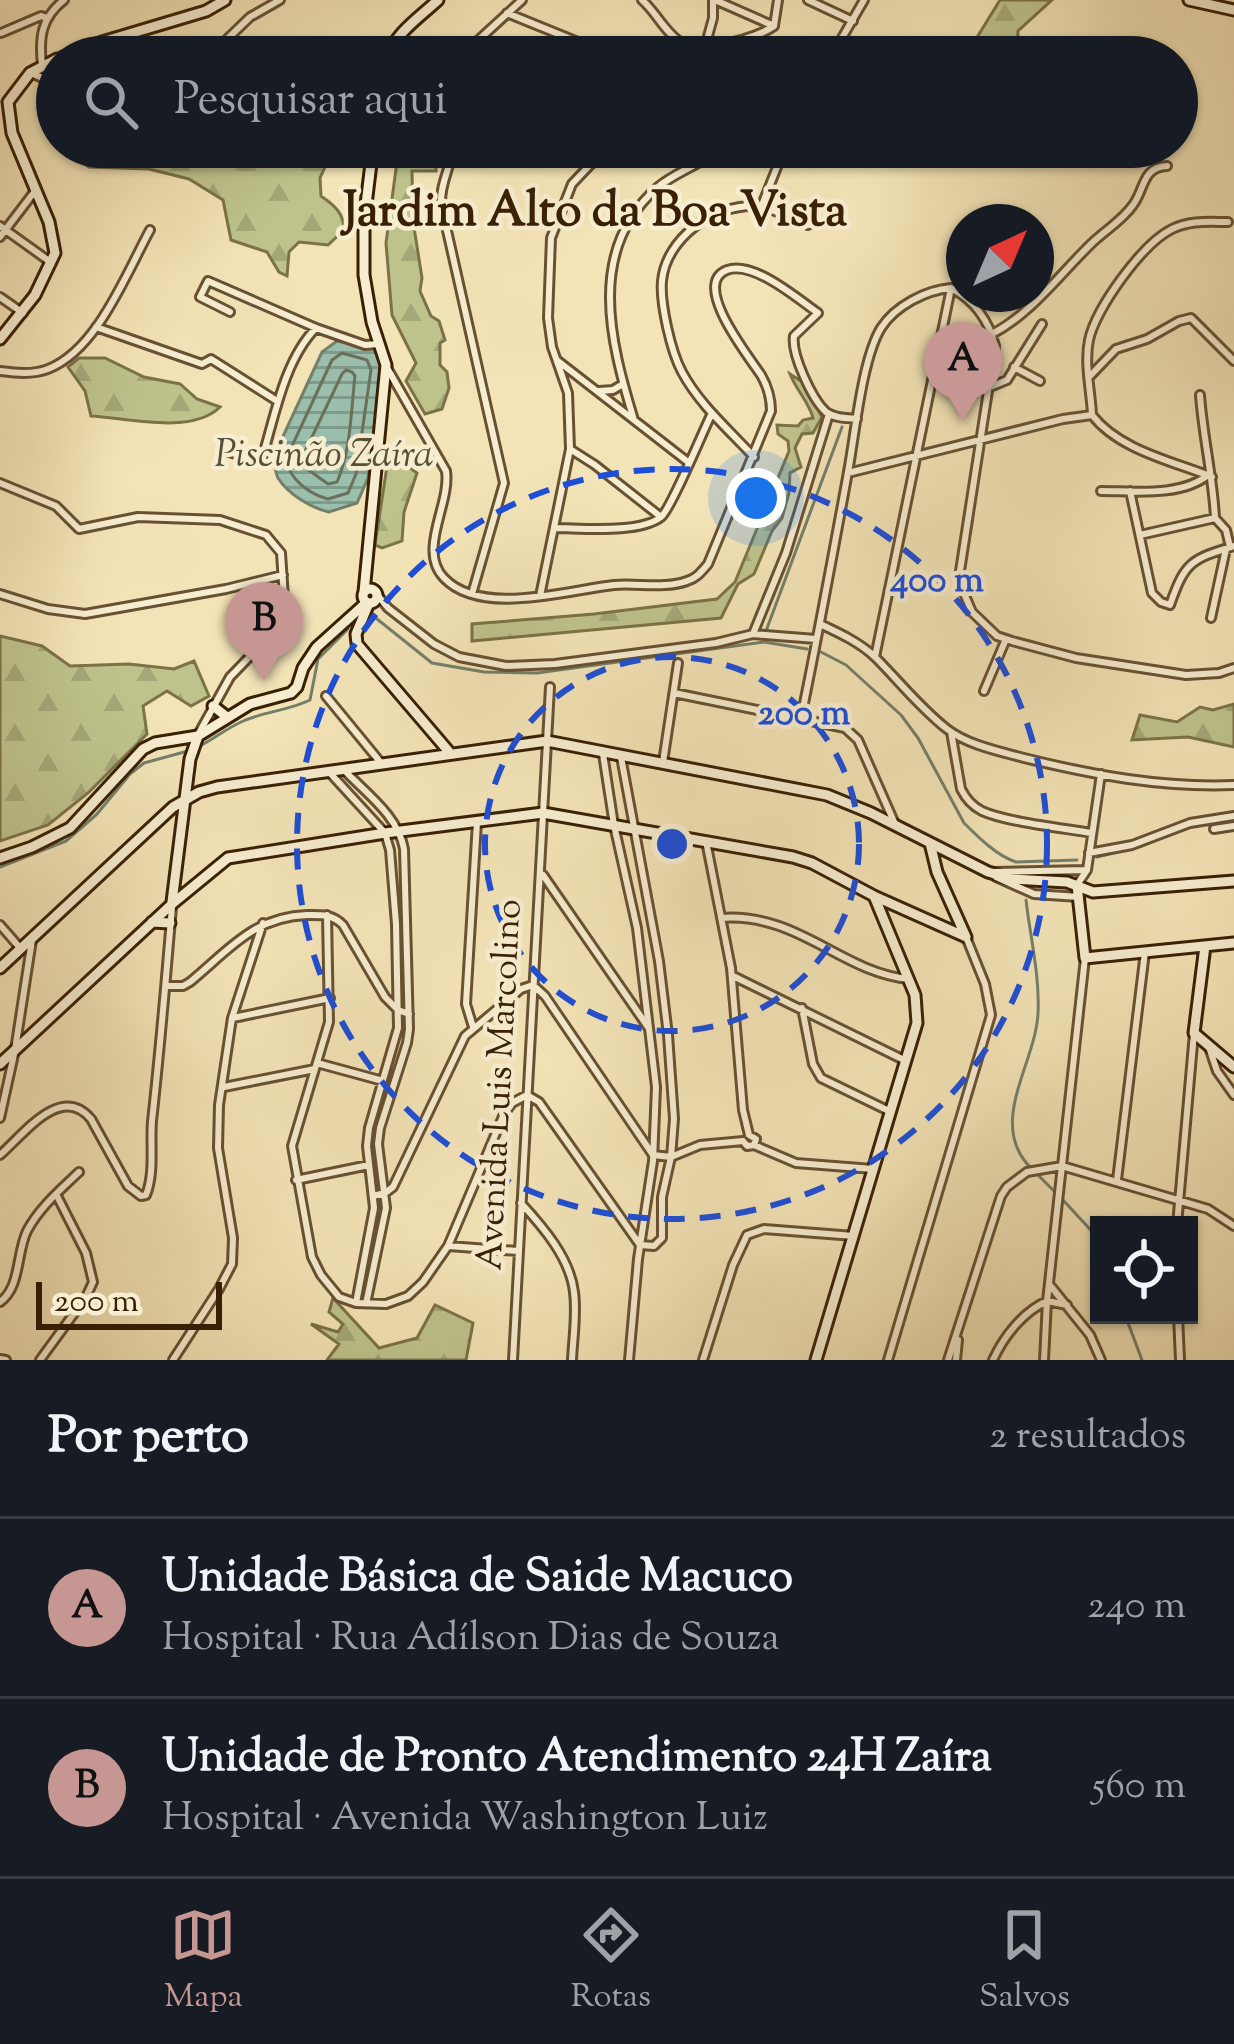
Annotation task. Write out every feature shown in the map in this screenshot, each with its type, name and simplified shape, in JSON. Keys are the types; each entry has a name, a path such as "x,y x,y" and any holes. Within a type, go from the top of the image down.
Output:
{"street":[{"path":"42,36 47,18 64,0"},
{"path":"121,36 206,11 225,0"},
{"path":"230,36 250,17 280,0"},
{"path":"400,36 438,0"},
{"path":"482,36 522,0"},
{"path":"642,0 673,36"},
{"path":"708,36 714,0 775,26"},
{"path":"775,26 778,0"},
{"path":"808,0 853,21"},
{"path":"844,36 864,0"},
{"path":"1189,0 1234,10"},
{"path":"507,13 563,36"},
{"path":"1,33 41,16 47,18"},
{"path":"755,36 775,26"},
{"path":"0,339 40,288 55,254 54,239 12,134 4,100 36,69"},
{"path":"30,73 36,75"},
{"path":"371,168 364,221 367,300 386,365 446,471 434,551 439,570 454,585 494,598 540,596 608,586 671,584 692,580 703,570 771,416 770,397 761,376 736,342 719,305 715,283 722,273 752,271 818,313 798,330 792,345 809,384 830,414 856,419"},
{"path":"447,168 441,204 504,483 472,594"},
{"path":"540,596 569,449 568,392 548,318 551,238 572,184 587,168"},
{"path":"634,420 610,316 613,261 621,233 634,212 654,190 691,168"},
{"path":"762,206 777,168"},
{"path":"992,334 1018,318 1123,217 1155,168"},
{"path":"35,191 2,232 52,263"},
{"path":"754,457 712,413 680,367 663,300 663,274 676,246 702,222 728,209 762,206 808,225"},
{"path":"1210,476 1119,440 1101,427 1092,415 1088,349 1093,326 1149,247 1184,224 1228,222"},
{"path":"0,371 31,374 76,351 96,327 150,230"},
{"path":"230,312 200,296 208,280 316,328 364,345 379,344"},
{"path":"801,718 872,354 882,326 923,294 946,290"},
{"path":"0,297 22,313"},
{"path":"874,657 946,312"},
{"path":"978,312 992,334 995,352 967,518 961,584 978,620 997,636 1076,658 1186,675 1234,668"},
{"path":"1090,376 1115,350 1191,318 1234,361"},
{"path":"990,387 1004,383 1042,324"},
{"path":"96,327 202,364 211,359 277,401"},
{"path":"229,452 260,458 277,401 304,341 316,328"},
{"path":"557,361 688,462"},
{"path":"386,365 365,563 368,599 357,644 450,753"},
{"path":"1014,368 1040,381"},
{"path":"564,380 586,382"},
{"path":"598,391 623,384"},
{"path":"1200,395 1215,518 1226,530 1230,547 1211,618"},
{"path":"554,529 633,526 661,517 712,413"},
{"path":"753,634 785,554 830,414"},
{"path":"848,473 1092,415"},
{"path":"569,449 661,517"},
{"path":"1101,491 1166,490 1210,476"},
{"path":"0,483 56,506 79,529 138,517 238,524 266,536 284,562 284,598 275,626 230,677 190,759 146,1195 128,1186 91,1119 72,1105 56,1107 0,1155"},
{"path":"1130,491 1153,593 1161,602 1170,605 1189,565 1230,547"},
{"path":"1140,535 1215,518"},
{"path":"0,594 48,609 85,614 283,575"},
{"path":"368,599 458,658 506,666 716,644 753,634 816,639"},
{"path":"0,858 70,828 143,749 155,742 195,741 250,704 291,693 317,647 368,599"},
{"path":"820,624 874,657 951,732 997,751 1162,783 1234,785"},
{"path":"984,691 1006,639"},
{"path":"663,762 678,663"},
{"name":"Avenida Luis Marcolino","path":"513,1360 550,687"},
{"path":"674,693 837,725 853,733 895,825"},
{"path":"326,696 381,763"},
{"path":"213,706 227,717"},
{"path":"951,732 961,789 978,809 1092,833"},
{"path":"0,968 183,801 208,788 547,741 827,795 1012,879 1093,892 1234,881"},
{"path":"603,750 637,928 656,1088 653,1155 629,1360"},
{"path":"327,915 329,1022 292,1147 316,1267 339,1297 386,1304 408,1296 423,1282 448,1246 504,1114 527,1095 539,1102 640,1245 661,1242 662,1197 674,1120 664,998 621,754"},
{"path":"342,768 390,816 404,849 410,1014 407,1043 380,1128 385,1223 366,1304"},
{"path":"327,770 385,833 396,924 398,1028 368,1128 373,1223 356,1303"},
{"path":"1044,1360 1085,958 1078,891 1087,870 1102,774"},
{"path":"0,1064 199,879 228,858 385,833 542,814 793,856 966,937"},
{"path":"1089,853 1132,845 1190,823 1234,816"},
{"path":"473,1027 466,1004 477,822"},
{"path":"1214,829 1234,826"},
{"path":"706,841 732,976 746,1138"},
{"path":"888,1360 991,1015 985,984 937,872 930,843"},
{"path":"937,872 949,853"},
{"path":"176,870 199,879"},
{"path":"988,872 1087,870"},
{"path":"541,873 650,1030"},
{"path":"174,888 199,879"},
{"path":"1082,915 1093,892"},
{"path":"816,1360 907,1061 918,1007 874,896"},
{"path":"166,986 190,982 263,923 280,917 327,915 343,925 385,997 410,1014"},
{"path":"722,918 742,916 786,927 874,970 909,979"},
{"path":"936,924 959,921"},
{"path":"152,922 170,923"},
{"path":"173,1360 232,1264 218,1148 222,1088 232,1018 263,923"},
{"path":"0,925 27,978"},
{"path":"245,936 254,951"},
{"path":"0,1118 32,940"},
{"path":"1085,958 1234,943"},
{"path":"1177,1216 1205,946"},
{"path":"1117,1180 1145,952"},
{"path":"732,976 907,1061"},
{"path":"374,1196 385,1193 397,1179 458,1046 473,1027 521,989 533,985 653,1155"},
{"path":"232,1018 329,998"},
{"path":"802,1009 817,1073 826,1082 891,1112"},
{"path":"1194,1033 1234,1067"},
{"path":"1208,1044 1217,1071 1234,1095"},
{"path":"222,1088 316,1066 384,1081"},
{"path":"653,1155 671,1156 700,1145 746,1138 796,1163 873,1168"},
{"path":"296,1180 369,1165"},
{"path":"952,1360 1001,1196 1027,1172 1062,1166 1117,1180 1220,1214 1234,1226"},
{"path":"0,1302 12,1291 30,1226 79,1172"},
{"path":"40,1360 92,1282 86,1253 56,1194"},
{"path":"521,1202 544,1228 571,1278 572,1360"},
{"path":"703,1360 747,1235 764,1228 854,1236"},
{"path":"448,1246 518,1251"},
{"path":"1049,1284 1090,1335 1101,1360"},
{"path":"993,1360 1023,1318 1047,1301 1067,1305"},
{"path":"1178,1324 1180,1360"}],"green space":[{"path":"1000,0 1052,0 1018,36 978,36"},
{"path":"119,168 325,168 321,196 337,210 344,230 328,245 299,242 289,252 287,276 267,252 231,240 223,200 189,179 149,169"},
{"path":"396,168 436,168 412,171 420,291 445,340 440,343 440,365 447,372 449,388 442,409 425,414 406,381 416,363 392,315 386,243"},
{"path":"79,358 105,358 144,377 180,384 197,399 220,407 208,416 176,423 91,416 85,391 68,367"},
{"path":"790,374 804,383 822,417 813,433 802,434 795,448 801,467 790,473 782,518 754,574 738,584 721,618 472,641 472,624 717,599 735,582 789,451 777,425 798,426 813,418"},
{"path":"394,448 417,473 404,512 402,541 382,548 375,545 389,453"},
{"path":"0,636 42,646 70,666 129,664 174,669 194,661 209,696 191,706 167,691 143,706 147,734 88,793 48,825 0,841"},
{"path":"1234,704 1234,747 1188,737 1132,740 1140,715 1177,722 1200,707 1213,710"},
{"path":"333,1298 379,1348 417,1338 435,1305 473,1323 466,1360 327,1360 339,1344 311,1324 338,1332 343,1324 329,1312"}],"water":[{"name":"Piscinão Zaíra","path":"337,341 378,349 383,367 368,478 357,503 329,512 288,490 278,478 273,458 322,352"}],"waterway":[{"path":"766,631 842,427"},
{"path":"372,615 432,663 484,672 537,673 764,642 807,649"},
{"path":"196,748 250,718 310,700 318,659 348,629"},
{"path":"821,652 846,665 901,715 964,823 988,846 1016,862 1077,860"},
{"path":"0,867 66,841 144,763 188,751"},
{"path":"1097,857 1169,834"},
{"path":"1026,900 1038,1013 1017,1092 1013,1131 1030,1167"},
{"path":"1038,1175 1054,1191"},
{"path":"1063,1200 1090,1229"},
{"path":"1128,1324 1142,1360"}],"place":[{"name":"Unidade Básica de Saide Macuco","path":"963,421"},
{"name":"Unidade de Pronto Atendimento 24H Zaíra","path":"264,681"}],"district":[{"name":"Jardim Alto da Boa Vista","path":"595,213"}]}
